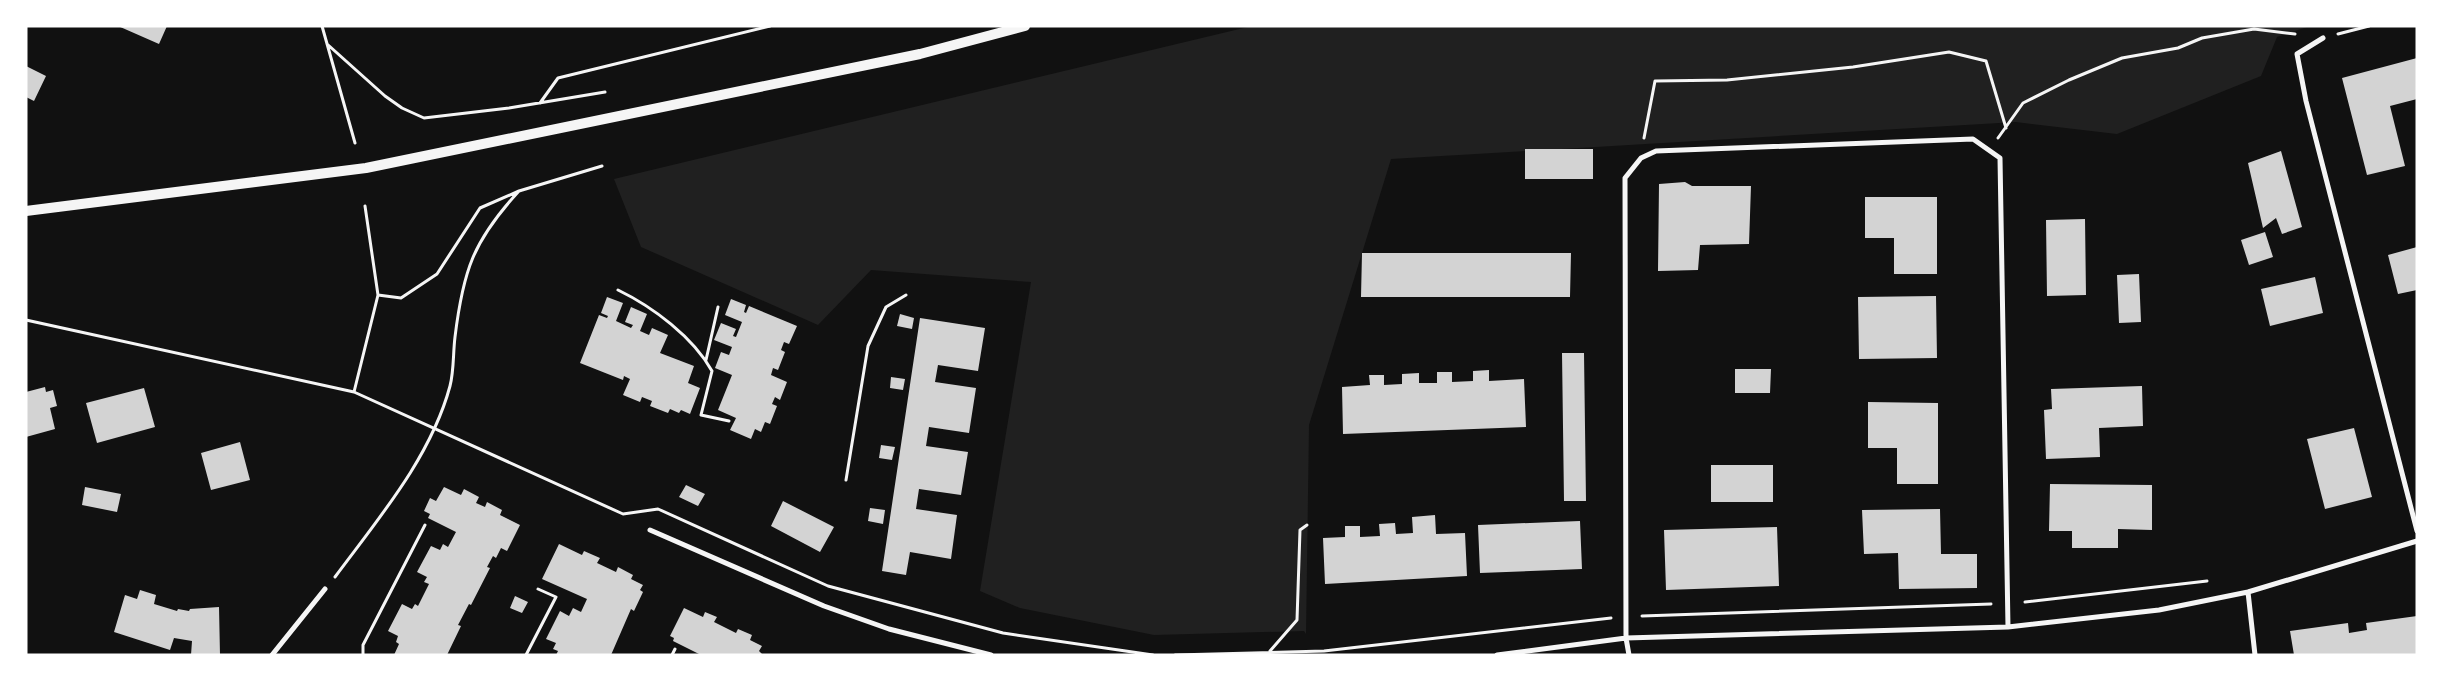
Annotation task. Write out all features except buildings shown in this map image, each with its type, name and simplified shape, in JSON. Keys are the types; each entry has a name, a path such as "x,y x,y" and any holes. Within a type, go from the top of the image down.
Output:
{"main road":[{"path":"26,211 366,168 920,54 1026,26"}],"street":[{"path":"2323,38 2297,54 2306,100 2417,531"},
{"path":"1629,655 1626,638 1624,178 1641,158 1656,151 1973,139 2000,158 2008,627"},
{"path":"650,530 824,606 889,629 992,655"},
{"path":"1497,655 1626,638 2008,627 2159,610 2248,592 2417,541"},
{"path":"272,655 325,589"},
{"path":"2248,592 2255,655"}],"path":[{"path":"322,26 354,143"},
{"path":"540,102 558,78 770,26"},
{"path":"1990,151 2023,103 2069,80 2122,58 2178,48 2202,38 2254,29 2323,38 2369,26"},
{"path":"327,44 385,96 402,108 424,118 605,92"},
{"path":"1641,158 1655,81 1727,80 1853,67 1950,52 1986,61 2006,128"},
{"path":"378,295 401,298 437,274 480,208 519,191 602,166"},
{"path":"325,589 400,491 434,427 450,385 462,285 480,241 499,213 519,191"},
{"path":"354,392 378,295 364,206"},
{"path":"618,290 647,305 706,360 712,371 701,415 729,421"},
{"path":"846,480 868,346 886,307 906,296"},
{"path":"706,360 718,307"},
{"path":"26,320 354,392 624,514 658,510 837,589 1003,633 1153,655"},
{"path":"363,655 363,644 425,525"},
{"path":"1270,652 1297,620 1300,530 1307,525"},
{"path":"1175,655 1324,651 1626,616 2008,604 2208,581"},
{"path":"526,655 556,597 538,589"},
{"path":"672,655 675,649"}],"shaded area":[{"path":"1252,26 2310,26 2277,37 2261,76 2117,134 2016,122 1391,159 1309,425 1306,634 1304,631 1154,635 1020,608 980,591 1031,282 871,270 818,325 641,247 614,179"}]}
